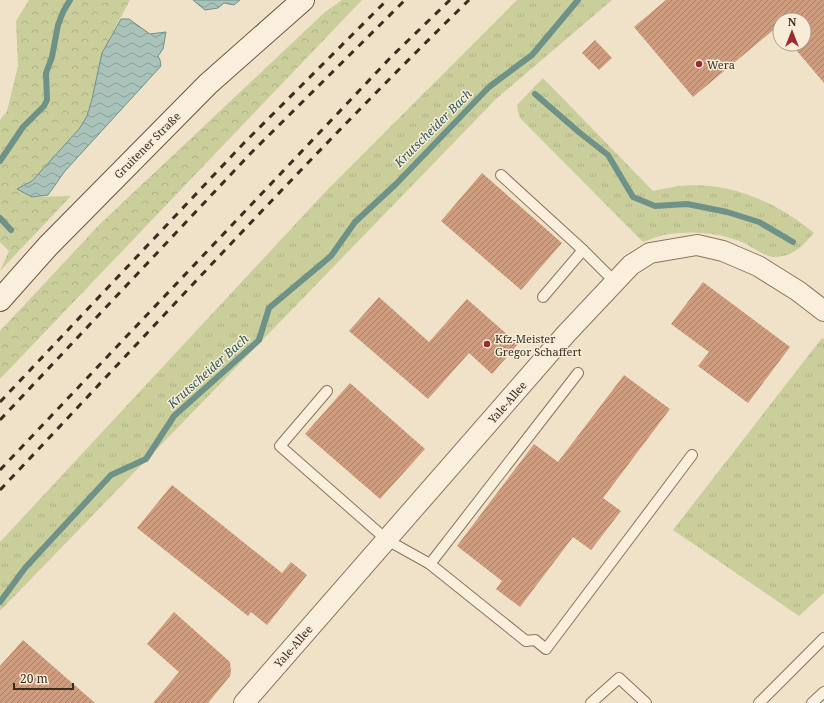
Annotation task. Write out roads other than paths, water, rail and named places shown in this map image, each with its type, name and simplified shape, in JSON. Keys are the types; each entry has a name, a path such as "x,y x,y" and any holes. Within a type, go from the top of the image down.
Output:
{"street":[{"name":"Gruitener Straße","path":"0,300 48,246 208,84 303,0"},
{"name":"Yale-Allee","path":"244,703 566,334 631,265 650,253 696,245 723,251 758,266 798,291 824,311"}],"lane":[{"path":"501,175 583,250 615,282"},
{"path":"543,297 583,250"},
{"path":"430,564 578,373"},
{"path":"327,390 280,446 387,540 430,564 526,641 535,640 546,649 692,455"},
{"path":"759,703 824,638"},
{"path":"592,703 619,678 646,703"},
{"path":"812,703 824,692"}],"water":[{"path":"193,0 240,0 234,5 224,3 218,8 205,10"},
{"path":"121,19 129,19 150,34 166,32 163,49 158,56 161,66 65,171 48,195 32,197 17,189 32,181 79,129 87,116 102,53"}],"waterway":[{"path":"0,161 23,127 44,106 47,100 46,73 52,57 58,25 70,0"},
{"name":"Krutscheider Bach","path":"0,602 25,568 111,475 146,459 174,416 259,340 269,308 331,256 355,222 396,184 489,87 532,55 578,0"},
{"path":"535,94 608,155 633,197 655,206 687,204 727,212 759,222 793,242"},
{"path":"0,218 11,230"}],"railway":[{"path":"0,402 244,143 387,0"},
{"path":"0,420 251,153 405,0"},
{"path":"0,470 392,56 450,0"},
{"path":"0,490 290,181 469,0"}],"place":[{"name":"Wera","path":"699,64"},
{"name":"Kfz-Meister Gregor Schaffert","path":"487,344"}]}
